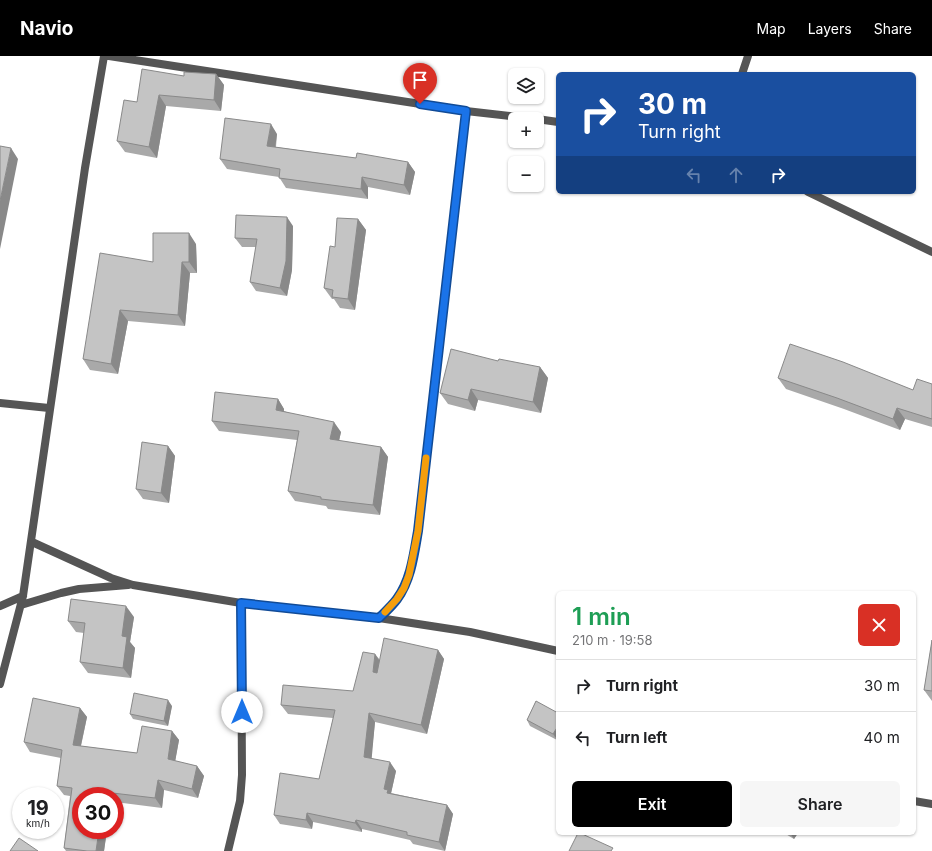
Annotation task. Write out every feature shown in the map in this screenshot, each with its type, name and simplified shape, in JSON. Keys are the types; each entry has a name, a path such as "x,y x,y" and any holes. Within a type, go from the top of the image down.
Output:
{"street":[{"path":"0,684 21,605 32,542 49,408 85,168 104,56"},
{"path":"109,56 466,111 508,116"},
{"path":"743,72 748,56"},
{"path":"379,618 397,599 404,588 409,575 418,531 466,111"},
{"path":"544,120 556,122"},
{"path":"812,194 932,252"},
{"path":"0,403 49,408"},
{"path":"32,542 111,578 133,585 241,603 379,618 470,632 556,651"},
{"path":"21,605 80,589 133,585"},
{"path":"0,606 23,596"},
{"path":"228,851 240,801 242,775 241,603"},
{"path":"916,801 932,804"}],"building":[{"path":"142,69 184,76 184,72 216,74 214,100 159,95 149,147 117,141 124,100 137,102"},
{"path":"225,118 271,124 267,146 356,158 357,153 408,162 404,185 362,177 361,189 279,178 280,169 220,159"},
{"path":"0,146 11,148 0,201"},
{"path":"236,215 287,217 286,261 280,288 250,282 257,239 235,238"},
{"path":"337,218 358,219 348,299 332,297 333,290 324,288 330,246 335,247"},
{"path":"153,233 189,233 189,262 182,262 178,315 120,310 111,364 83,359 100,253 153,262"},
{"path":"790,344 843,362 913,390 917,379 932,384 932,419 897,408 893,419 778,378"},
{"path":"451,349 498,361 499,359 540,367 533,402 471,389 468,400 440,393"},
{"path":"215,392 278,399 276,410 334,422 330,439 381,447 373,505 321,499 321,497 288,491 299,431 212,421"},
{"path":"142,442 168,446 161,493 136,489"},
{"path":"71,599 126,606 122,636 127,637 123,668 80,662 85,623 68,621"},
{"path":"384,638 438,650 421,725 369,713 364,757 390,762 384,789 388,790 387,793 447,805 439,842 407,835 407,832 356,820 355,823 307,813 306,820 274,815 280,773 319,779 335,710 281,705 283,685 353,691 363,652 375,654 373,672 377,673"},
{"path":"932,640 932,691 924,690"},
{"path":"134,693 168,700 164,721 130,714"},
{"path":"33,698 80,708 73,745 137,753 142,726 172,731 168,759 197,766 192,789 158,780 155,798 124,794 124,787 72,788 57,786 62,750 24,742"},
{"path":"536,701 556,712 556,729 553,734 527,720"},
{"path":"72,788 72,839 98,839 96,851 64,848"},
{"path":"577,835 584,835 613,848 611,851 569,851"},
{"path":"18,839 20,839 38,851 10,851"}],"slow traffic":[{"path":"385,612 397,599 404,588 409,575 418,531 426,458"}],"route":[{"path":"242,712 241,603 379,618 397,599 404,588 409,575 418,531 466,111 420,104"}]}
